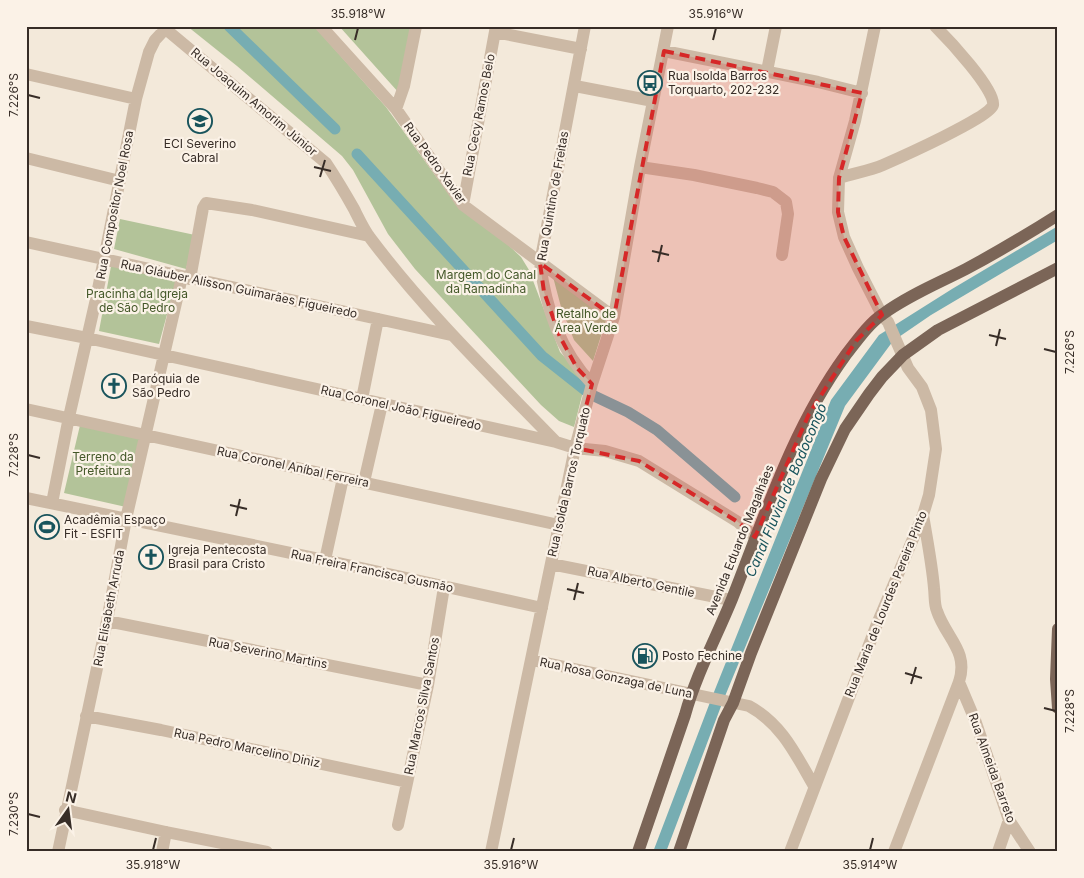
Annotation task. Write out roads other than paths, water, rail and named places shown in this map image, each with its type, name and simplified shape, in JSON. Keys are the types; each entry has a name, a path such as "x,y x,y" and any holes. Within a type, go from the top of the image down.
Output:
{"main road":[{"name":"Avenida Eduardo Magalhães","path":"638,852 685,715 695,695 755,537 794,443 834,372 856,342 885,318 934,284 965,270 1058,215"},
{"path":"679,852 729,702 802,525 845,429 882,377 904,355 938,330 1058,268"},
{"path":"1058,629 1056,679 1058,708"}],"street":[{"name":"Rua Pedro Xavier","path":"321,26 396,109 463,205 614,317"},
{"path":"396,109 404,86 416,26"},
{"name":"Rua Quintino de Freitas","path":"585,26 540,263 544,292 560,337 577,368 592,384"},
{"name":"Rua Isolda Barros Torquato","path":"491,852 575,448 592,384 614,317 640,167 668,26"},
{"path":"767,71 776,26"},
{"name":"Rua Maria de Lourdes Pereira Pinto","path":"790,852 874,632 923,514 936,449 935,429 931,410 922,388 908,368 904,355 844,237 838,212 839,178 862,94 875,26"},
{"path":"839,178 882,166 968,124 988,112 993,104 991,96 976,71 935,26"},
{"name":"Rua Compositor Noel Rosa","path":"52,503 136,99 150,52 155,40 165,27"},
{"name":"Rua Joaquim Amorim Júnior","path":"165,27 326,163 339,182 369,236 389,263 451,335 480,362 502,388 556,442"},
{"path":"496,29 581,50"},
{"name":"Rua Cecy Ramos Belo","path":"463,205 496,29"},
{"path":"664,51 767,71 862,94"},
{"path":"26,74 136,99"},
{"path":"575,86 654,101"},
{"path":"26,158 120,181"},
{"path":"640,167 694,175 773,192 786,202 788,214 782,255"},
{"name":"Rua Elisabeth Arruda","path":"58,852 65,810 108,621 126,520 164,356 203,208 206,203 252,210 369,236"},
{"name":"Rua Gláuber Alisson Guimarães Figueiredo","path":"26,242 451,335"},
{"path":"362,399 378,319"},
{"name":"Rua Coronel João Figueiredo","path":"26,326 556,442 575,448 605,452 639,462 738,522 755,537"},
{"path":"364,482 382,404"},
{"name":"Rua Coronel Aníbal Ferreira","path":"26,408 559,525"},
{"path":"324,560 343,478"},
{"name":"Rua Freira Francisca Gusmão","path":"27,500 52,503 324,560 542,608"},
{"name":"Rua Almeida Barreto","path":"894,852 959,682 963,666 961,656 944,627 935,604 923,514"},
{"name":"Rua Alberto Gentile","path":"551,564 731,600"},
{"name":"Rua Marcos Silva Santos","path":"398,824 428,685 444,587"},
{"name":"Rua Severino Martins","path":"108,621 428,685"},
{"name":"Rua Rosa Gonzaga de Luna","path":"532,660 749,706 775,724 814,786"},
{"name":"Rua Almeida Barreto","path":"959,682 975,720 1009,820 1030,852"},
{"name":"Rua Pedro Marcelino Diniz","path":"86,716 407,782"},
{"path":"65,810 267,852"},
{"path":"998,852 1009,820"},
{"path":"162,852 166,832"}],"water":[{"path":"1058,226 1058,240 931,315 893,341 845,406 723,701 666,852 653,852 712,697 831,400 879,335"}],"waterway":[{"path":"229,26 335,129"},
{"path":"357,154 542,356 590,394 628,412 657,430 735,497"}],"place":[{"name":"Rua Isolda Barros Torquarto, 202-232","path":"650,83"},
{"name":"ECI Severino Cabral","path":"200,121"},
{"name":"Paróquia de São Pedro","path":"114,386"},
{"name":"Acadêmia Espaço Fit - ESFIT","path":"47,527"},
{"name":"Igreja Pentecosta Brasil para Cristo","path":"151,557"},
{"name":"Posto Fechine","path":"645,656"}],"park label":[{"name":"Margem do Canal da Ramadinha","path":"486,282"},
{"name":"Pracinha da Igreja de São Pedro","path":"137,301"},
{"name":"Retalho de Área Verde","path":"586,321"},
{"name":"Terreno da Prefeitura","path":"103,464"}],"water label":[{"name":"Canal Fluvial de Bodocongó","path":"786,490"}]}
